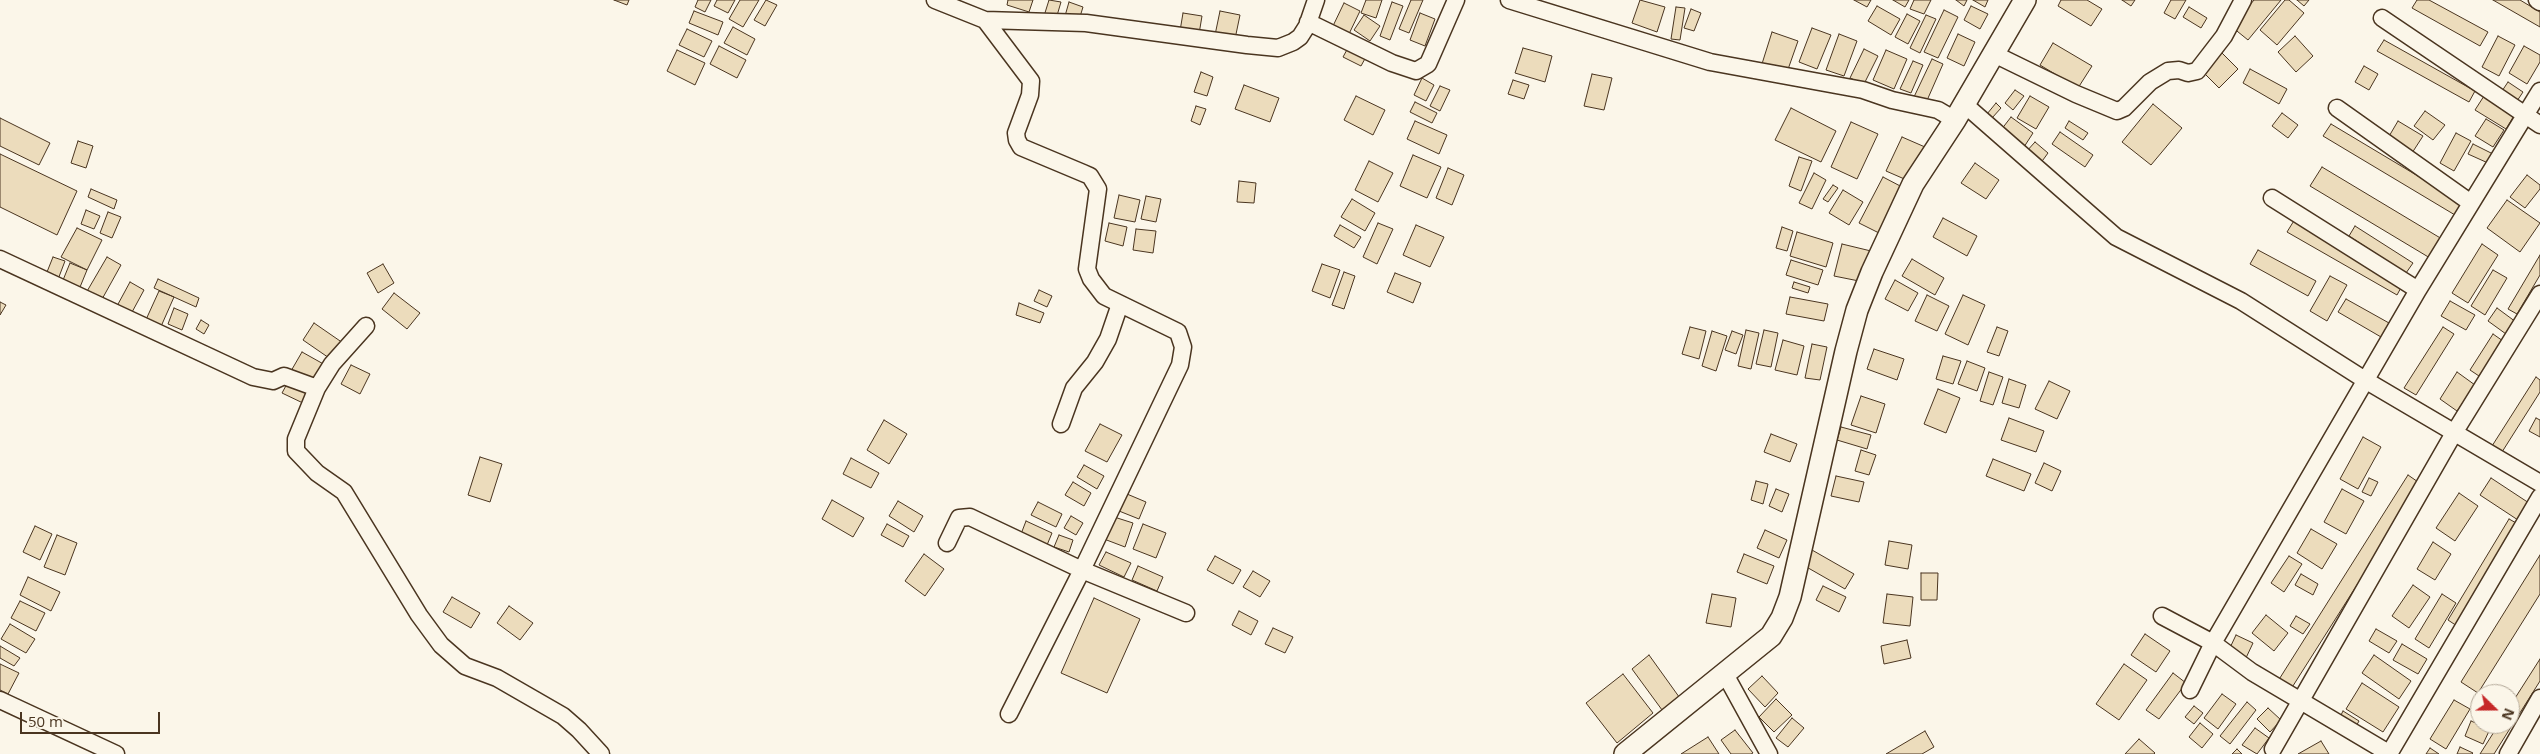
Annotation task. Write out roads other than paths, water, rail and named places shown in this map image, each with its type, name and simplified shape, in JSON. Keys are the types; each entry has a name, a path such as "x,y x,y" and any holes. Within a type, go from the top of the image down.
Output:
{"street":[{"path":"935,0 985,20 1086,22 1278,48 1300,37 1316,0"},
{"path":"1308,22 1392,62 1416,71 1428,64 1456,0"},
{"path":"1509,0 1710,62 1863,90 1892,100 1938,110 1960,112 2116,237 2241,301 2365,380 2540,483"},
{"path":"1625,754 1771,636 1782,618 1790,597 1857,310 1912,184 1960,112 2025,0"},
{"path":"1994,54 2076,94 2117,111 2124,108 2150,82 2168,71 2179,70 2188,73 2197,71 2224,36 2244,0"},
{"path":"2382,18 2540,125"},
{"path":"985,20 1031,81 1030,95 1016,132 1017,140 1021,147 1090,176 1098,189 1087,269 1097,288 1104,296 1178,332 1183,347 1183,357 1082,570 1009,714"},
{"path":"2190,690 2213,643 2365,380 2540,91"},
{"path":"2337,108 2471,203"},
{"path":"2272,198 2418,290"},
{"path":"0,259 253,377 273,381 284,376 317,388"},
{"path":"2273,749 2299,700 2454,433 2540,294"},
{"path":"1061,424 1073,390 1095,362 1108,339 1120,304"},
{"path":"366,326 332,364 317,388 296,439 296,451 317,473 344,492 419,616 441,645 465,666 497,678 562,716 580,730 601,754"},
{"path":"2162,616 2213,643 2252,672 2390,754 2540,497"},
{"path":"947,543 959,518 966,516 1082,570 1186,613"},
{"path":"1725,674 1769,754"},
{"path":"2508,754 2540,698"},
{"path":"0,700 116,754"}]}
